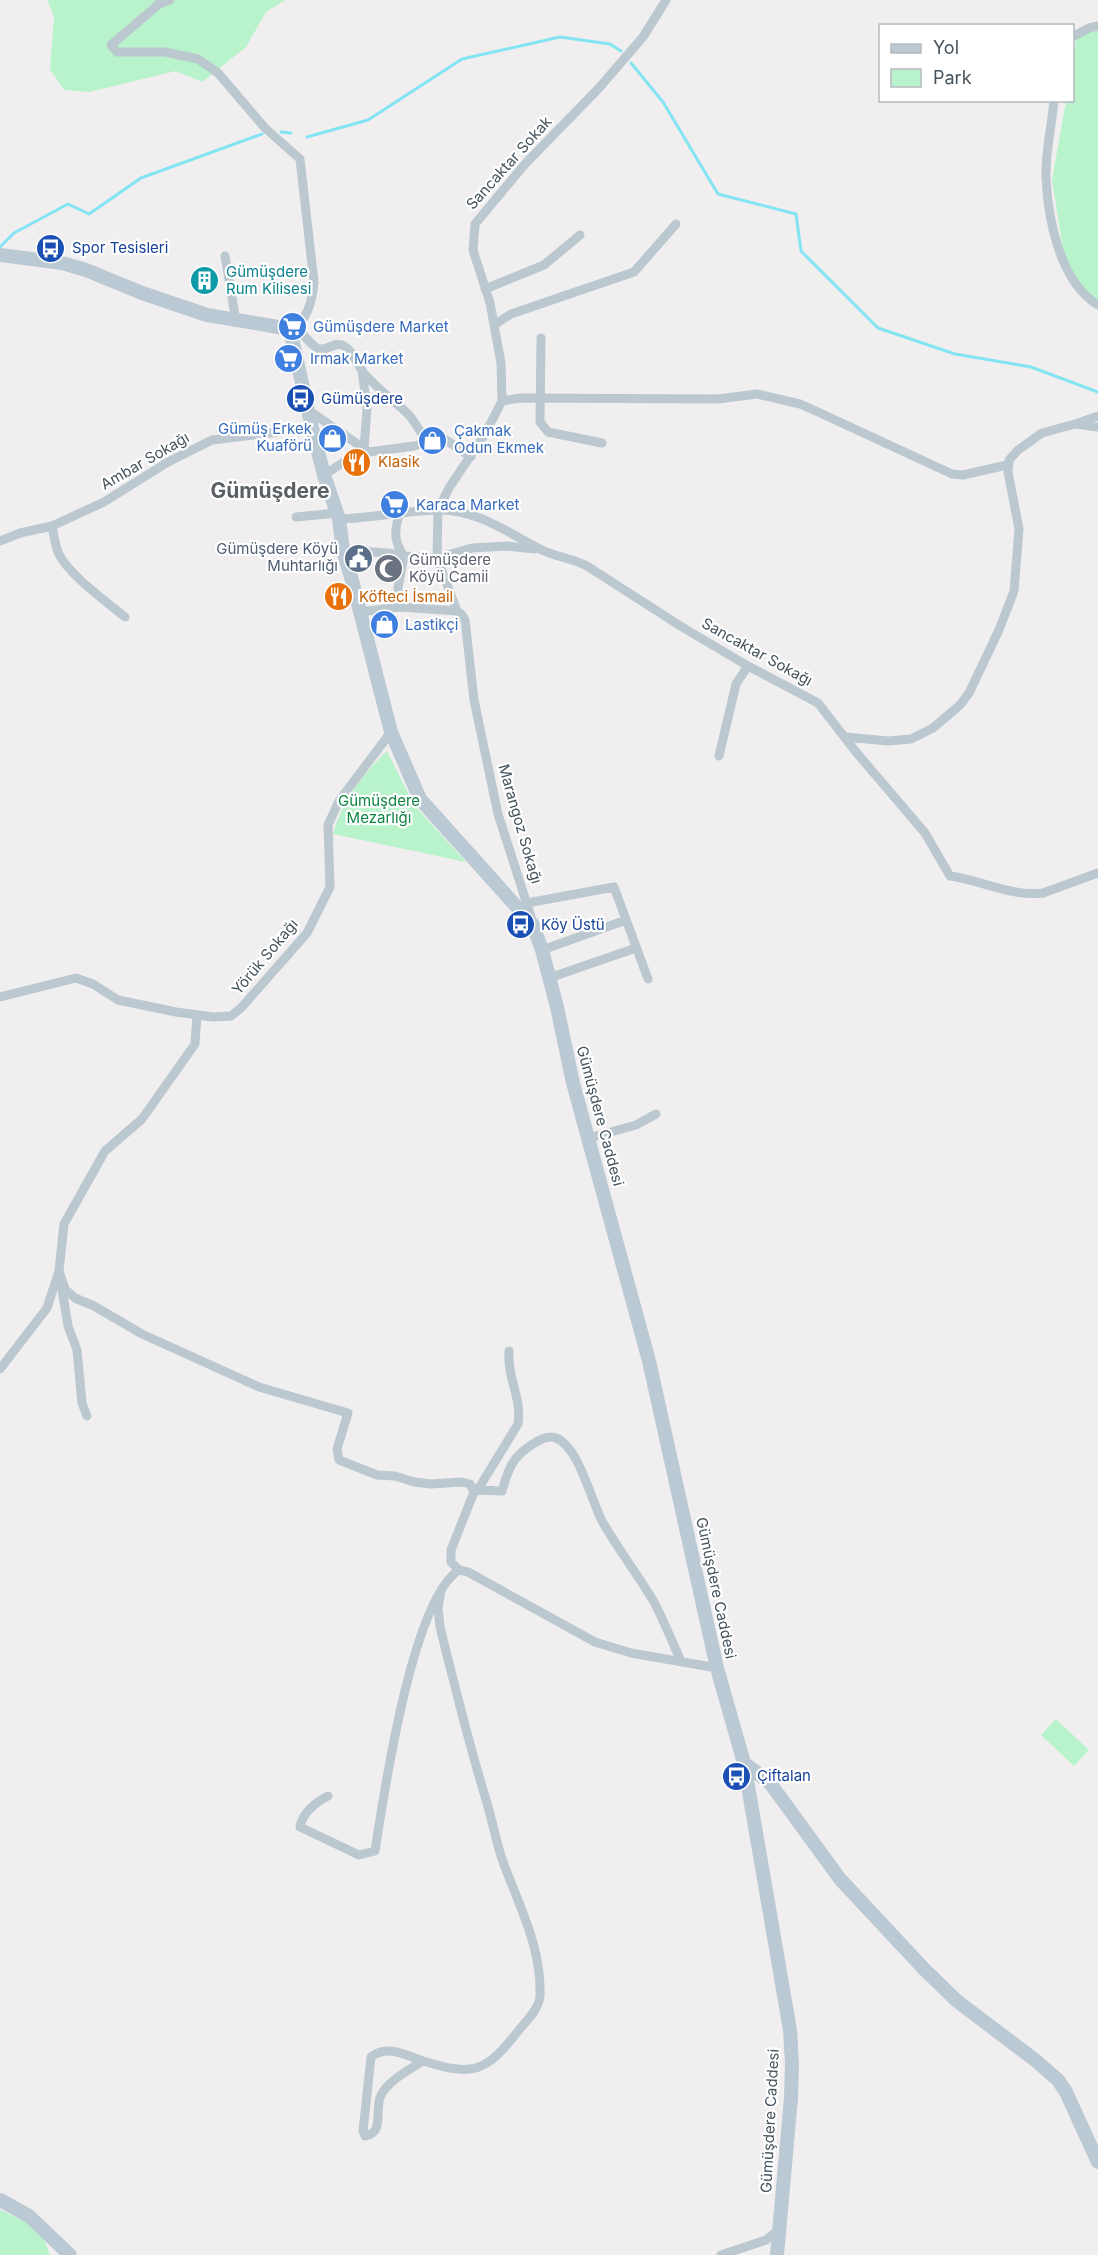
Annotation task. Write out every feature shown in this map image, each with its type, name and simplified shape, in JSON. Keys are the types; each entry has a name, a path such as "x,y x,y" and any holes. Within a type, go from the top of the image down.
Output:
{"street":[{"path":"170,0 159,4 111,45 117,52 165,52 198,59 218,73 265,128 300,159 314,282 312,302 305,318 294,331"},
{"name":"Sancaktar Sokak","path":"502,401 501,363 494,325 473,250 474,224 525,164 599,88 643,37 666,0"},
{"path":"1074,36 1098,26"},
{"path":"1054,102 1046,177 1055,234 1067,272 1086,298 1098,305"},
{"path":"494,325 510,314 634,272 676,224"},
{"path":"485,289 544,265 580,235"},
{"path":"0,255 62,263 86,270 111,282 177,306 236,321 284,328 294,331 317,348 338,344 344,346 385,395 418,425 425,442 435,449 443,438 471,457"},
{"path":"225,256 236,321"},
{"name":"Gümüşdere Caddesi","path":"294,331 307,409 324,475 338,516 343,550 391,732 420,799 533,925 542,950 573,1083 649,1361 717,1668 744,1763 790,2030 791,2097 777,2255"},
{"path":"541,338 540,422 549,432 602,442"},
{"path":"362,370 367,409 364,449"},
{"path":"437,558 438,510 502,401 540,398 718,399 757,394 809,408 952,474 963,475 1007,465 1015,453 1042,433 1098,416"},
{"path":"307,409 369,452 425,442"},
{"path":"1075,424 1098,427"},
{"name":"Ambar Sokağı","path":"0,541 20,533 52,526 104,502 168,462 212,440 312,428"},
{"path":"324,475 364,449"},
{"path":"846,737 888,741 911,739 950,716 969,693 999,630 1014,591 1019,530 1007,465"},
{"name":"Sancaktar Sokağı","path":"296,517 399,515 438,510 479,517 542,550 576,560 748,666 818,703 856,752 926,833 950,876 982,882 1016,893 1033,894 1043,893 1098,873"},
{"path":"399,515 396,525 396,544 404,556 398,588 400,607"},
{"path":"52,526 58,553 63,561 125,617"},
{"path":"343,550 437,558 472,548 507,546 542,550"},
{"name":"Marangoz Sokağı","path":"437,558 457,611 465,620 473,692 498,814 533,925"},
{"path":"360,612 400,607 457,611"},
{"path":"719,756 736,684 748,666"},
{"name":"Yörük Sokağı","path":"0,997 76,978 93,984 118,1000 197,1015 231,1016 242,1008 307,933 330,887 328,825 339,801 391,732"},
{"path":"527,903 614,887 648,979"},
{"path":"542,950 626,920"},
{"path":"549,978 636,948"},
{"path":"0,1369 47,1308 59,1271 64,1224 105,1151 142,1119 195,1044 197,1015"},
{"path":"589,1138 636,1125 656,1114"},
{"path":"59,1271 68,1326 77,1350 80,1393 87,1416"},
{"path":"59,1271 65,1289 75,1298 94,1306 142,1334 259,1387 348,1413 337,1449 339,1460 377,1475 395,1476 414,1482 470,1484 476,1491 502,1491 514,1460 546,1437 561,1440 587,1480 594,1504 604,1523 655,1605 681,1661"},
{"path":"509,1351 508,1366 520,1413 518,1424 476,1491 451,1550 451,1562 459,1570 468,1572 595,1642 631,1653 717,1668"},
{"path":"328,1796 318,1802 301,1819 300,1827 359,1855 375,1851 388,1768 415,1651 441,1590 452,1575 459,1570"},
{"path":"423,2061 385,2090 380,2097 376,2130 372,2135 365,2136 363,2131 371,2057 378,2052 389,2050 460,2070 487,2065 501,2053 529,2019 540,1998 535,1947 501,1855 473,1759 440,1628 438,1608 441,1590"},
{"path":"744,1763 770,1784 840,1879 924,1969 957,2001 1058,2080 1066,2092 1098,2162"},
{"path":"0,2200 29,2216 70,2255"},
{"path":"722,2255 766,2240 780,2229"}],"green space":[{"path":"47,0 285,0 266,12 246,47 202,82 176,71 89,92 64,90 50,69 54,16"},
{"path":"1098,30 1098,303 1067,275 1052,180 1066,102 1074,102 1074,53 1077,35"},
{"name":"Gümüşdere Mezarlığı","path":"387,751 414,805 466,862 333,834 342,810 354,789"},
{"path":"1056,1719 1089,1750 1074,1766 1041,1735"},
{"path":"0,2210 40,2228 50,2255 0,2255"}],"waterway":[{"path":"307,137 368,120 462,59 560,37 610,44 621,51"},
{"path":"631,63 663,102 718,194 796,214 801,251 878,328 955,354 1031,367 1098,392"},
{"path":"281,132 291,133"},
{"path":"0,247 14,233 68,204 89,214 141,178 262,134"}],"place":[{"name":"Spor Tesisleri","path":"51,248"},
{"name":"Gümüşdere Rum Kilisesi","path":"205,281"},
{"name":"Gümüşdere Market","path":"292,327"},
{"name":"Irmak Market","path":"289,359"},
{"name":"Gümüşdere","path":"300,399"},
{"name":"Gümüş Erkek Kuaförü","path":"333,438"},
{"name":"Çakmak Odun Ekmek","path":"433,440"},
{"name":"Klasik","path":"357,462"},
{"name":"Karaca Market","path":"395,505"},
{"name":"Gümüşdere Köyü Muhtarlığı","path":"359,558"},
{"name":"Gümüşdere Köyü Camii","path":"388,569"},
{"name":"Köfteci İsmail","path":"338,597"},
{"name":"Lastikçi","path":"384,625"},
{"name":"Köy Üstü","path":"520,925"},
{"name":"Çiftalan","path":"736,1776"}],"district":[{"name":"Gümüşdere","path":"270,491"}]}
